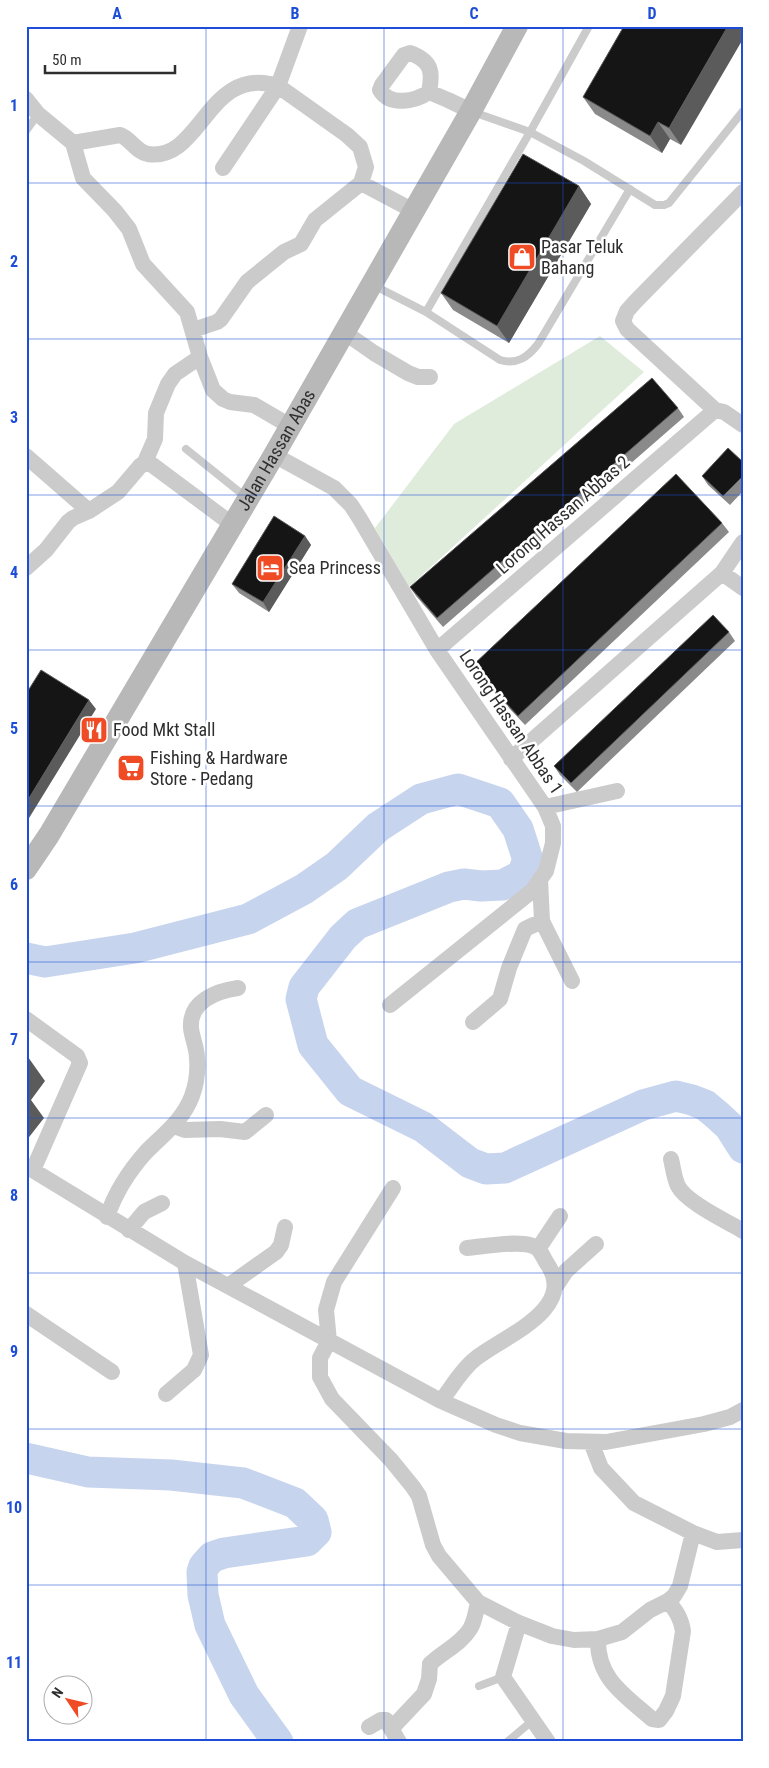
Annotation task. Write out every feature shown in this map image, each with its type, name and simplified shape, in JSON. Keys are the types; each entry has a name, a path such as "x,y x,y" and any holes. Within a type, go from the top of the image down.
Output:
{"main road":[{"name":"Jalan Hassan Abas","path":"26,868 49,835 249,499 472,111 517,26"}],"street":[{"path":"223,168 278,86 300,26"},
{"path":"73,143 120,134 144,153 166,153 178,146 191,134 230,90 250,83 268,83 278,86 348,135 360,147 366,167 361,183 315,220 301,244 284,252 247,282 221,319 193,330"},
{"path":"429,92 472,111"},
{"path":"26,99 38,114 73,143 83,178 115,211 129,229 143,264 184,308 189,317 200,357 213,390 230,402 254,406 290,426"},
{"path":"361,183 414,211"},
{"path":"743,192 635,302 627,311 623,321 627,329 714,410 724,412 743,425"},
{"path":"344,332 408,373 418,377 430,377"},
{"path":"26,568 46,550 72,518 89,511 118,492 141,465 144,464 155,439 156,413 168,384 176,374 200,357"},
{"name":"Lorong Hassan Abbas 2","path":"437,650 714,410"},
{"name":"Lorong Hassan Abbas 1","path":"274,455 334,488 351,505 437,650 546,807 553,826 550,861 546,871 532,891 390,1005"},
{"path":"26,456 89,511"},
{"path":"144,464 151,464 233,525"},
{"path":"511,759 722,573 743,542"},
{"path":"722,573 743,588"},
{"path":"546,807 618,791"},
{"path":"540,879 542,921 572,981"},
{"path":"473,1022 500,998 509,968 525,929 542,921"},
{"path":"107,1217 127,1176 147,1152 174,1126 186,1109 194,1090 197,1058 191,1030 192,1020 204,1000 211,995 224,990 238,988"},
{"path":"26,1019 77,1056 80,1063 30,1168 107,1217 185,1263 442,1401 496,1425 520,1432 566,1441 606,1442 704,1424 730,1417 743,1410"},
{"path":"174,1126 185,1130 220,1129 245,1132 266,1115"},
{"path":"670,1159 678,1186 683,1193 691,1200 743,1231"},
{"path":"393,1188 334,1282 326,1310 329,1340 320,1358 320,1377 332,1399 391,1460 413,1487 419,1496 435,1550 478,1602 520,1623 552,1636 574,1640 598,1639 622,1632 650,1610 674,1596 680,1586 693,1533"},
{"path":"129,1230 142,1213 162,1203"},
{"path":"538,1249 560,1216"},
{"path":"228,1286 276,1252 281,1245 285,1227"},
{"path":"467,1248 526,1244 538,1249 553,1273 556,1286"},
{"path":"442,1401 472,1361 544,1311 551,1301 556,1286 566,1271 596,1244"},
{"path":"166,1394 194,1370 201,1355 185,1263"},
{"path":"26,1314 112,1372"},
{"path":"591,1442 600,1468 634,1503 693,1533 721,1543 743,1540"},
{"path":"598,1639 600,1662 613,1683 652,1719 658,1720 666,1711 673,1696 683,1631 677,1612 668,1601"},
{"path":"369,1727 386,1720 395,1735 424,1694 429,1678 430,1664 470,1629 478,1602"},
{"path":"520,1623 503,1677 548,1742"}],"lane":[{"path":"426,312 530,132 588,26"},
{"path":"472,111 530,132 655,205 669,203 743,112"},
{"path":"26,131 38,114"},
{"path":"372,285 426,312 500,360 510,363 521,360 530,354 538,344 630,189"},
{"path":"186,449 249,499"},
{"path":"479,1686 503,1677"},
{"path":"507,1742 532,1721"}],"green space":[{"path":"600,336 644,372 409,587 375,528 454,424"}],"building":[{"path":"624,26 728,26 669,128 658,122 650,136 583,97"},
{"name":"Pasar Teluk Bahang","path":"523,154 579,186 497,326 441,293"},
{"path":"652,378 678,408 437,618 410,587"},
{"path":"728,448 743,462 743,476 723,496 702,476"},
{"path":"676,474 722,523 518,716 472,666"},
{"path":"274,516 305,536 263,602 232,584"},
{"path":"713,615 729,632 571,783 554,766"},
{"path":"41,670 89,700 26,803 26,694"}],"waterway":[{"path":"26,958 45,962 135,948 248,919 304,889 337,866 378,827 421,799 458,789 500,803 518,829 528,860 522,875 503,885 481,886 464,884 449,887 357,924 343,937 304,987 301,999 313,1045 350,1091 423,1127 470,1163 486,1169 505,1168 643,1105 676,1096 705,1105 729,1126 743,1148"},
{"path":"26,1458 88,1472 171,1475 243,1483 295,1503 313,1520 316,1532 307,1541 224,1553 212,1557 204,1566 202,1572 203,1595 210,1625 244,1695 278,1742"}],"place":[{"name":"Pasar Teluk Bahang","path":"522,257"},
{"name":"Sea Princess","path":"270,568"},
{"name":"Food Mkt Stall","path":"94,730"},
{"name":"Fishing & Hardware Store - Pedang","path":"131,768"}]}
